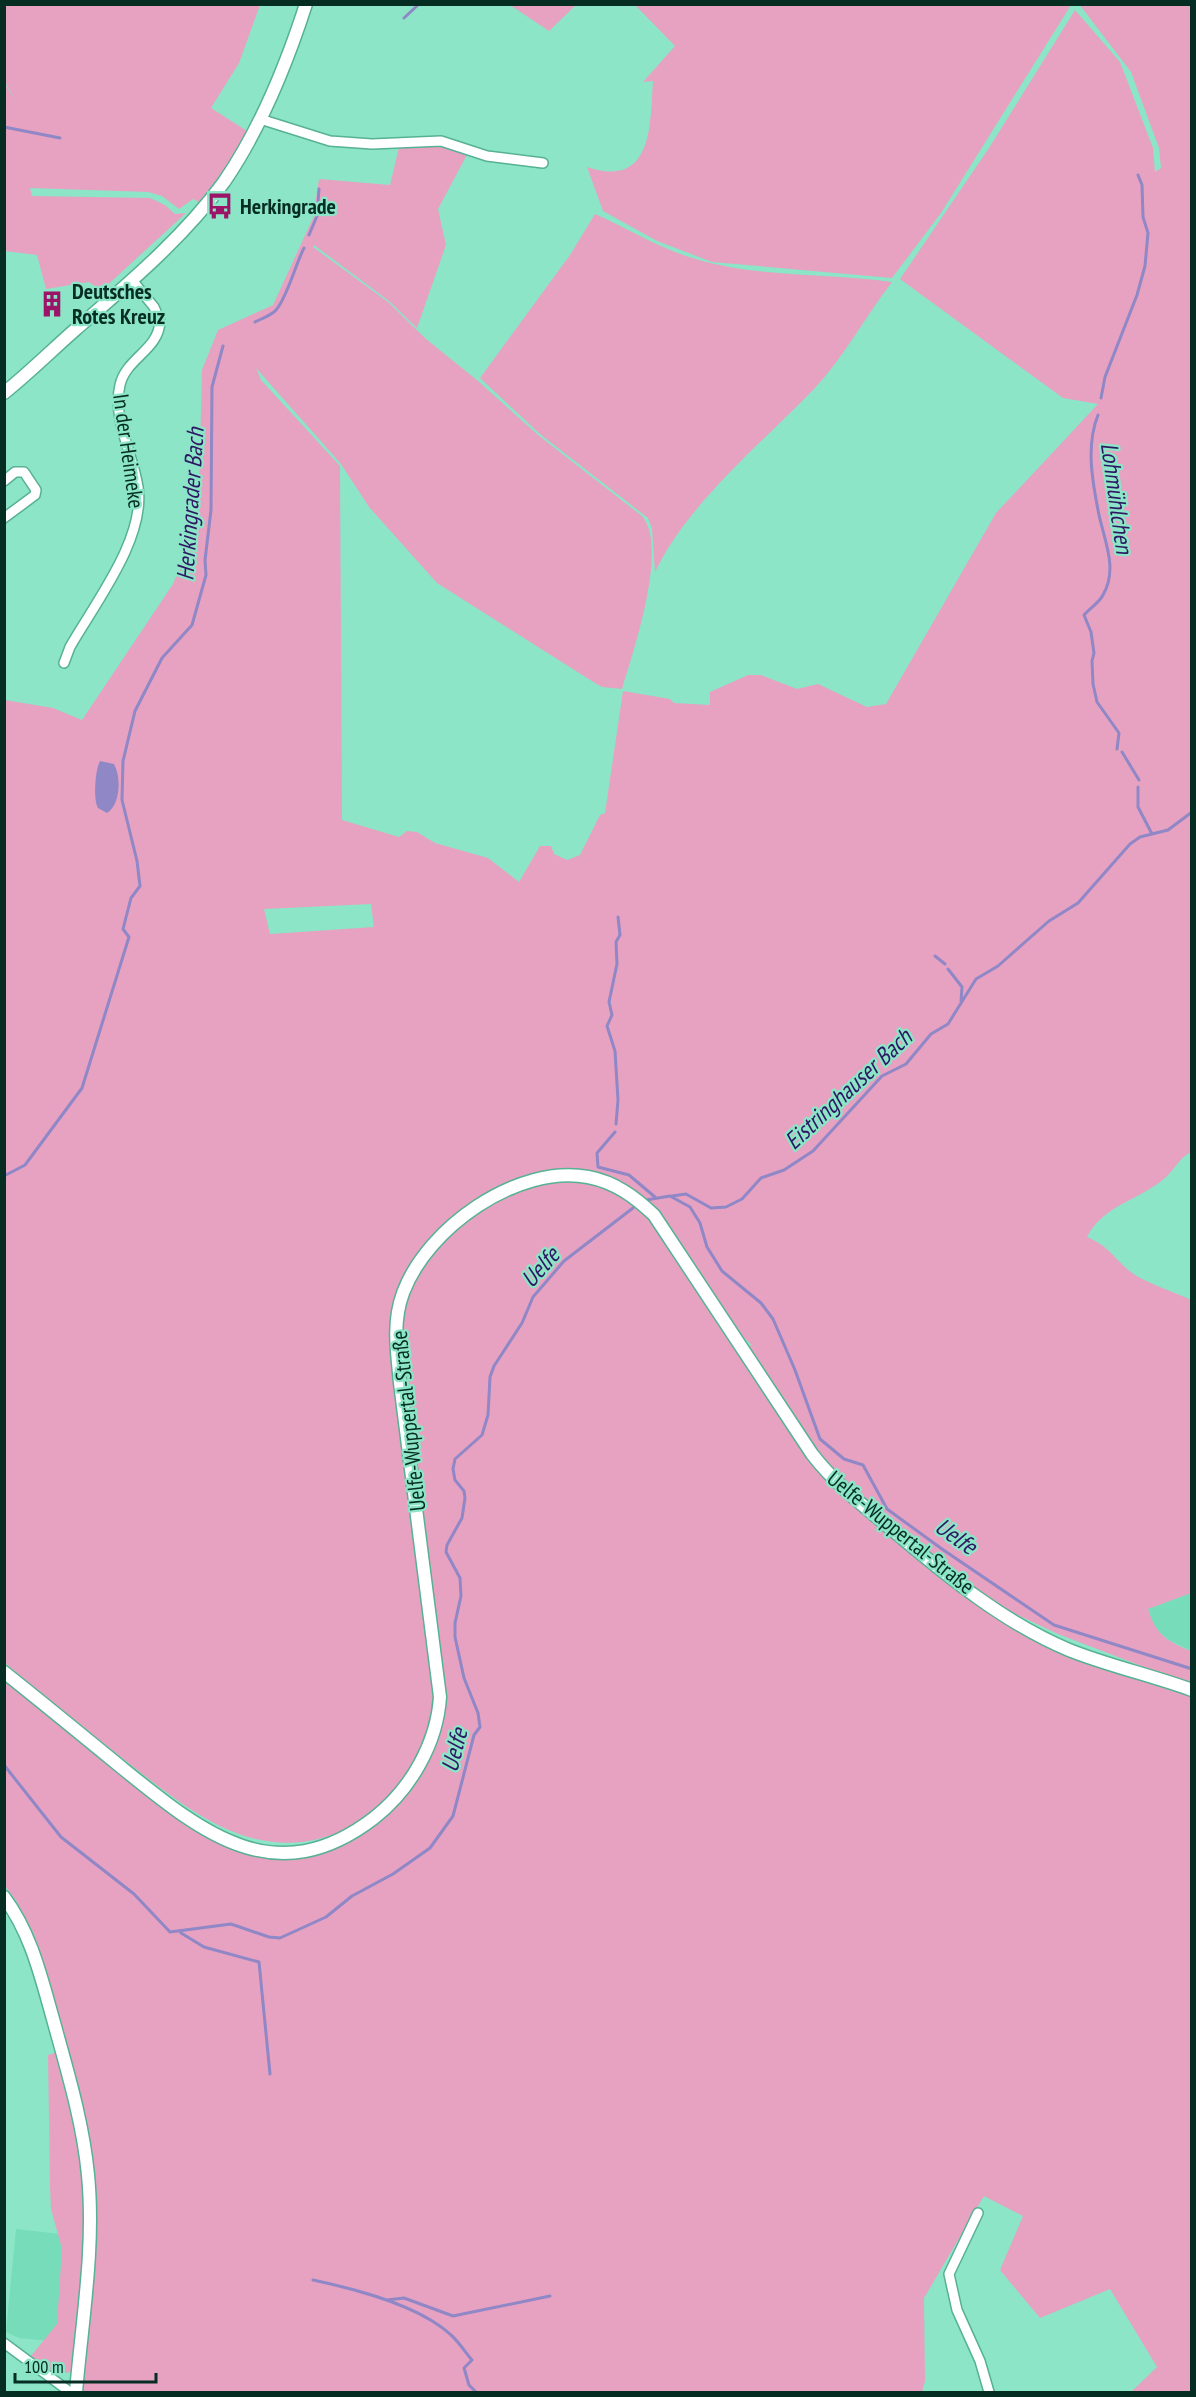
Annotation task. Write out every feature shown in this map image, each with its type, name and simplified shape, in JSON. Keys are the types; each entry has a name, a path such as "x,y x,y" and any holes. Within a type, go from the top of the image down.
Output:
{"main road":[{"path":"4,393 132,280 208,203 233,168 260,119 292,46 306,4"},
{"name":"Uelfe-Wuppertal-Straße","path":"4,1672 174,1809 207,1832 231,1844 280,1853 307,1851 344,1838 379,1814 405,1786 419,1765 434,1732 440,1697 395,1336 400,1303 423,1256 464,1217 525,1183 557,1175 577,1175 621,1189 654,1215 812,1454 840,1485 882,1521 929,1560 1017,1622 1042,1636 1069,1650 1191,1690"},
{"path":"4,1898 21,1924 37,1964 71,2086 85,2150 89,2220 76,2392"}],"street":[{"path":"260,119 330,141 372,144 441,141 487,156 543,163"},
{"name":"In der Heimeke","path":"64,663 70,647 126,550 137,524 139,488 119,415 118,394 124,373 153,342 160,321 154,307 132,280"},
{"path":"4,481 15,472 24,472 36,490 35,495 4,518"},
{"path":"978,2213 949,2274 957,2310 980,2361 989,2392"},
{"path":"4,2343 70,2392"}],"shaded area":[{"path":"1079,4 1191,5 1191,1152 1183,1157 1155,1186 1102,1217 1087,1237 1102,1245 1135,1275 1191,1300 1191,1593 1148,1609 1155,1625 1164,1636 1191,1651 1191,1685 1058,1634 990,1602 930,1559 827,1468 810,1447 745,1346 752,1345 737,1332 678,1250 812,1454 840,1485 881,1521 929,1560 1017,1622 1042,1636 1069,1650 1191,1690 1191,2392 1131,2392 1157,2367 1110,2289 1040,2318 1000,2270 1023,2216 984,2196 924,2298 925,2381 922,2392 81,2392 95,2205 86,2119 34,1934 17,1902 5,1886 4,1672 180,1813 210,1832 240,1845 272,1852 304,1851 338,1840 374,1818 400,1794 420,1764 434,1731 440,1697 395,1336 400,1306 411,1278 428,1252 448,1229 472,1209 499,1193 527,1182 564,1175 579,1176 615,1185 601,1178 571,1172 539,1173 509,1182 464,1210 435,1235 412,1265 404,1281 395,1318 393,1357 439,1699 428,1744 395,1793 366,1818 351,1827 318,1839 286,1843 256,1839 228,1830 174,1798 92,1735 5,1663 5,700 53,708 82,720 173,584 198,525 202,370 218,330 273,305 313,218 319,179 390,185 400,143 418,142 443,144 469,151 438,209 446,245 417,328 389,301 314,245 313,247 388,302 426,339 478,381 538,435 642,516 649,531 652,551 650,575 640,626 622,689 602,687 437,583 369,507 341,464 256,368 261,380 340,466 342,820 399,837 407,831 417,832 435,843 488,858 519,882 540,846 551,846 554,854 567,860 580,855 600,815 605,813 623,691 670,699 674,703 710,705 710,692 748,675 761,675 797,689 818,684 867,707 886,704 996,513 1098,404 1063,398 900,279 989,148 1075,10 1120,62 1153,148 1155,172 1161,168 1159,148 1131,72","holes":["371,904 374,927 270,934 264,909"]},
{"path":"5,5 260,5 239,63 211,108 247,131 229,164 199,202 193,199 179,209 162,196 148,192 30,188 32,196 150,198 165,205 175,214 186,213 101,291 89,282 46,289 37,255 5,251 5,84 15,99 5,82"},
{"path":"510,5 576,5 549,31"},
{"path":"635,5 1071,5 941,213 892,278 712,262 657,241 603,211 587,167 609,171 625,169 636,161 644,149 651,116 653,81 643,82 675,46"},
{"path":"595,214 670,250 720,265 768,272 892,282 825,377 706,498 686,522 655,572 652,529 648,518 540,434 480,378 570,255"},
{"path":"100,761 114,764 119,783 115,803 107,813 98,808 96,804 96,778"},
{"path":"1191,1593 1191,1651 1169,1640 1153,1627 1148,1609"},
{"path":"55,2053 79,2155 84,2220 71,2372 54,2375 31,2356 57,2324 62,2249 51,2209 48,2055"},
{"path":"16,2229 69,2235 62,2342 19,2338 6,2332"}],"waterway":[{"name":"Herkingrader Bach","path":"404,18 419,4"},
{"path":"4,127 60,138"},
{"name":"Lohmühlchen","path":"1101,398 1105,377 1137,295 1145,266 1148,233 1143,217 1142,185 1138,175"},
{"name":"Herkingrader Bach","path":"309,235 317,216 319,189"},
{"name":"Herkingrader Bach","path":"255,322 272,314 280,305 304,248"},
{"name":"Herkingrader Bach","path":"4,1176 25,1165 82,1088 129,937 123,929 131,898 140,886 137,861 122,800 123,761 135,711 162,658 192,625 206,575 205,560 211,510 212,387 223,346"},
{"name":"Lohmühlchen","path":"1098,415 1092,438 1091,462 1110,574 1108,585 1101,598 1084,615 1091,632 1094,653 1093,684 1097,702 1119,733 1117,749"},
{"name":"Lohmühlchen","path":"1122,752 1139,780"},
{"name":"Lohmühlchen","path":"1138,787 1138,807 1152,834"},
{"name":"Eistringhauser Bach","path":"672,1196 686,1194 711,1208 726,1207 742,1199 761,1178 784,1170 813,1151 882,1076 906,1064 931,1034 948,1024 976,979 998,966 1049,921 1078,903 1130,844 1140,837 1168,830 1192,812"},
{"path":"616,1124 618,1100 615,1051 607,1026 612,1015 609,1002 617,964 616,942 620,935 618,917"},
{"path":"935,956 945,964"},
{"path":"948,969 962,987 961,1001"},
{"path":"615,1132 597,1153 598,1167 629,1175 655,1197"},
{"name":"Uelfe","path":"646,1200 670,1196 690,1207 700,1223 707,1247 722,1271 761,1303 773,1319 795,1370 820,1439 844,1459 863,1465 887,1509 1054,1625 1192,1669"},
{"name":"Uelfe","path":"4,1765 61,1837 134,1894 170,1932 231,1924 269,1937 280,1938 326,1917 352,1896 393,1874 430,1848 453,1816 474,1735 480,1727 478,1713 464,1678 455,1637 455,1623 461,1596 460,1578 446,1552 447,1545 462,1518 465,1498 464,1491 455,1480 453,1469 455,1459 482,1435 488,1415 490,1377 494,1366 522,1323 533,1297 564,1261 633,1208"},
{"path":"181,1933 204,1947 259,1962 270,2074"},
{"path":"313,2280 386,2300 438,2324 454,2338 472,2360 464,2368 469,2385 476,2392"},
{"path":"387,2300 404,2298 453,2316 550,2296"}],"place":[{"name":"Herkingrade","path":"220,206"},
{"name":"Deutsches Rotes Kreuz","path":"52,304"}]}
